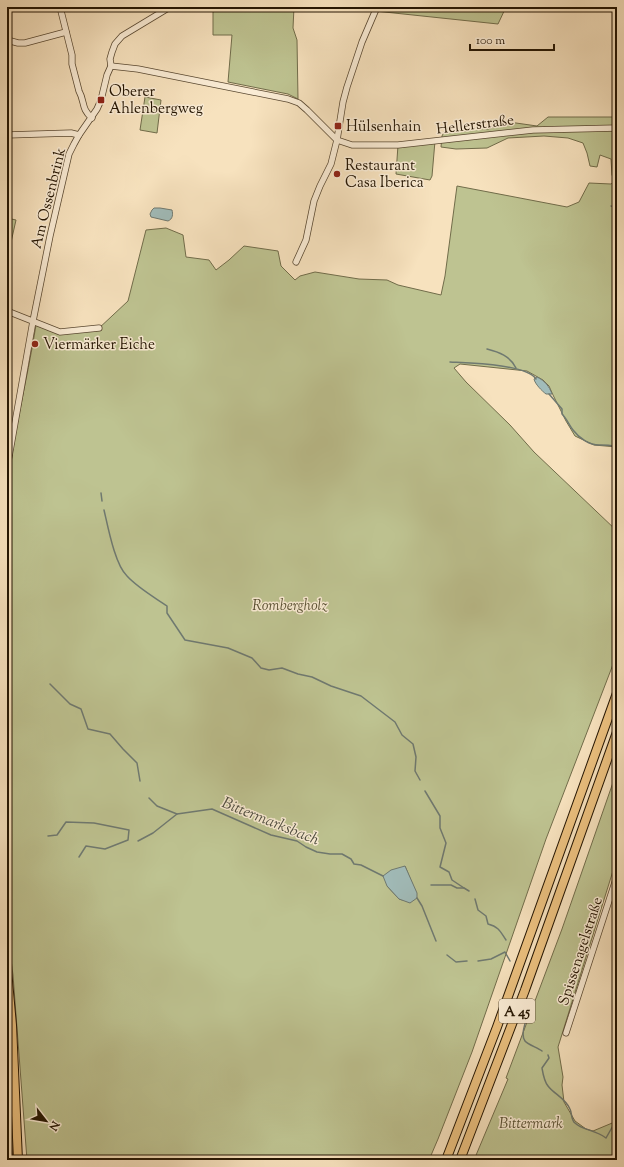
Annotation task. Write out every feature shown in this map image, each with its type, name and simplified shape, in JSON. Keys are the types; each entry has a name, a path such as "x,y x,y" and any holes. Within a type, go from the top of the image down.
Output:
{"highway":[{"name":"A 45","path":"446,1160 500,1020 617,693"},
{"name":"A 45","path":"460,1160 525,990 617,732"},
{"path":"7,970 12,1025 18,1160"},
{"path":"442,1160 454,1138"},
{"path":"7,1139 8,1160"}],"street":[{"path":"60,7 72,55 72,64 85,113 92,118"},
{"name":"Am Ossenbrink","path":"7,468 33,321 50,236 70,154 79,135 92,118 100,100 111,66 110,59 115,44 122,36 170,7"},
{"path":"296,262 306,240 314,201 330,164 347,87 362,42 377,7"},
{"path":"7,40 25,43 66,32"},
{"path":"111,66 138,69 288,99 299,103 308,110 336,140"},
{"name":"Hellerstraße","path":"336,140 352,145 398,145 533,130 617,128"},
{"path":"7,135 71,133 79,135"},
{"path":"7,311 60,332 99,328"},
{"name":"Spissenagelstraße","path":"566,1033 617,876"}],"green space":[{"path":"217,7 294,7 293,28 297,40 298,99 288,94 228,82 232,35 213,35 213,12 217,10"},
{"path":"377,7 506,7 498,24 375,11"},
{"path":"145,97 161,100 157,133 140,130"},
{"name":"Rombergholz","path":"548,117 617,117 617,447 594,445 575,436 549,386 543,380 527,371 460,364 454,368 466,382 510,425 534,452 617,531 617,654 546,839 472,1052 429,1160 27,1160 13,975 7,928 7,495 12,452 36,325 63,331 97,330 128,301 146,230 166,228 183,235 186,257 209,260 216,270 244,246 278,251 281,266 295,280 300,276 315,272 359,279 387,280 398,285 441,295 457,186 567,207 579,202 589,183 611,184 615,181 612,175 611,159 600,155 597,167 590,166 583,143 568,138 544,136 508,138 487,148 456,149 441,147 442,136 446,128 465,131 472,128 488,129 509,122 537,126","holes":["405,866 416,893 410,902 399,899 387,886"]},
{"path":"435,141 432,176 430,180 396,174 398,145"},
{"path":"7,218 16,220 7,260"},
{"name":"Bittermark","path":"617,771 617,858 558,1047 563,1077 562,1085 564,1102 575,1121 586,1129 593,1131 617,1121 617,1160 474,1160 508,1079 506,1078 562,929"}],"water":[{"path":"154,208 172,210 172,218 168,221 151,217 150,214"},
{"path":"537,377 546,384 552,394 546,394 539,387 534,379"},
{"path":"405,866 417,893 417,898 410,903 399,899 387,886 383,876 391,870"}],"waterway":[{"path":"611,206 617,208"},
{"path":"487,349 504,355 511,360 516,368"},
{"path":"450,362 509,367 521,370 530,374 536,379"},
{"path":"549,394 562,409 562,414 575,433 582,439 597,445 614,446 617,443"},
{"path":"101,493 102,501"},
{"path":"104,510 112,545 123,571 146,592 167,606 167,613 185,640 228,648 252,658 261,668 269,670 282,668 312,677 331,686 361,696 395,722 402,735 413,744 416,757 415,771 420,780"},
{"name":"Bittermarksbach","path":"50,684 70,704 81,709 88,729 110,734 137,763 140,781"},
{"path":"425,791 440,816 440,828 446,843 440,867 449,872 452,880 464,888"},
{"name":"Bittermarksbach","path":"149,798 157,806 177,814 212,809 271,835 297,841 317,852 342,854 351,859 354,864 361,865 383,876"},
{"path":"138,841 153,833 177,814"},
{"path":"48,836 57,835 66,822 94,823 129,830 128,840 105,849 86,846 79,857"},
{"name":"Bittermarksbach","path":"431,885 451,885 457,888 464,888 469,891"},
{"path":"417,898 422,906 436,941"},
{"name":"Bittermarksbach","path":"475,899 478,910 486,916 488,924 497,928 506,940"},
{"path":"478,961 491,959 505,952 510,961"},
{"path":"447,955 456,962 467,961"},
{"name":"Bittermarksbach","path":"528,1007 523,1038 526,1042 542,1051"},
{"name":"Bittermarksbach","path":"548,1055 549,1058 542,1068 545,1080 550,1089 568,1105 575,1123 606,1138 617,1121"}],"place":[{"name":"Oberer Ahlenbergweg","path":"101,100"},
{"name":"Hülsenhain","path":"338,126"},
{"name":"Restaurant Casa Iberica","path":"337,174"},
{"name":"Viermärker Eiche","path":"35,344"}]}
